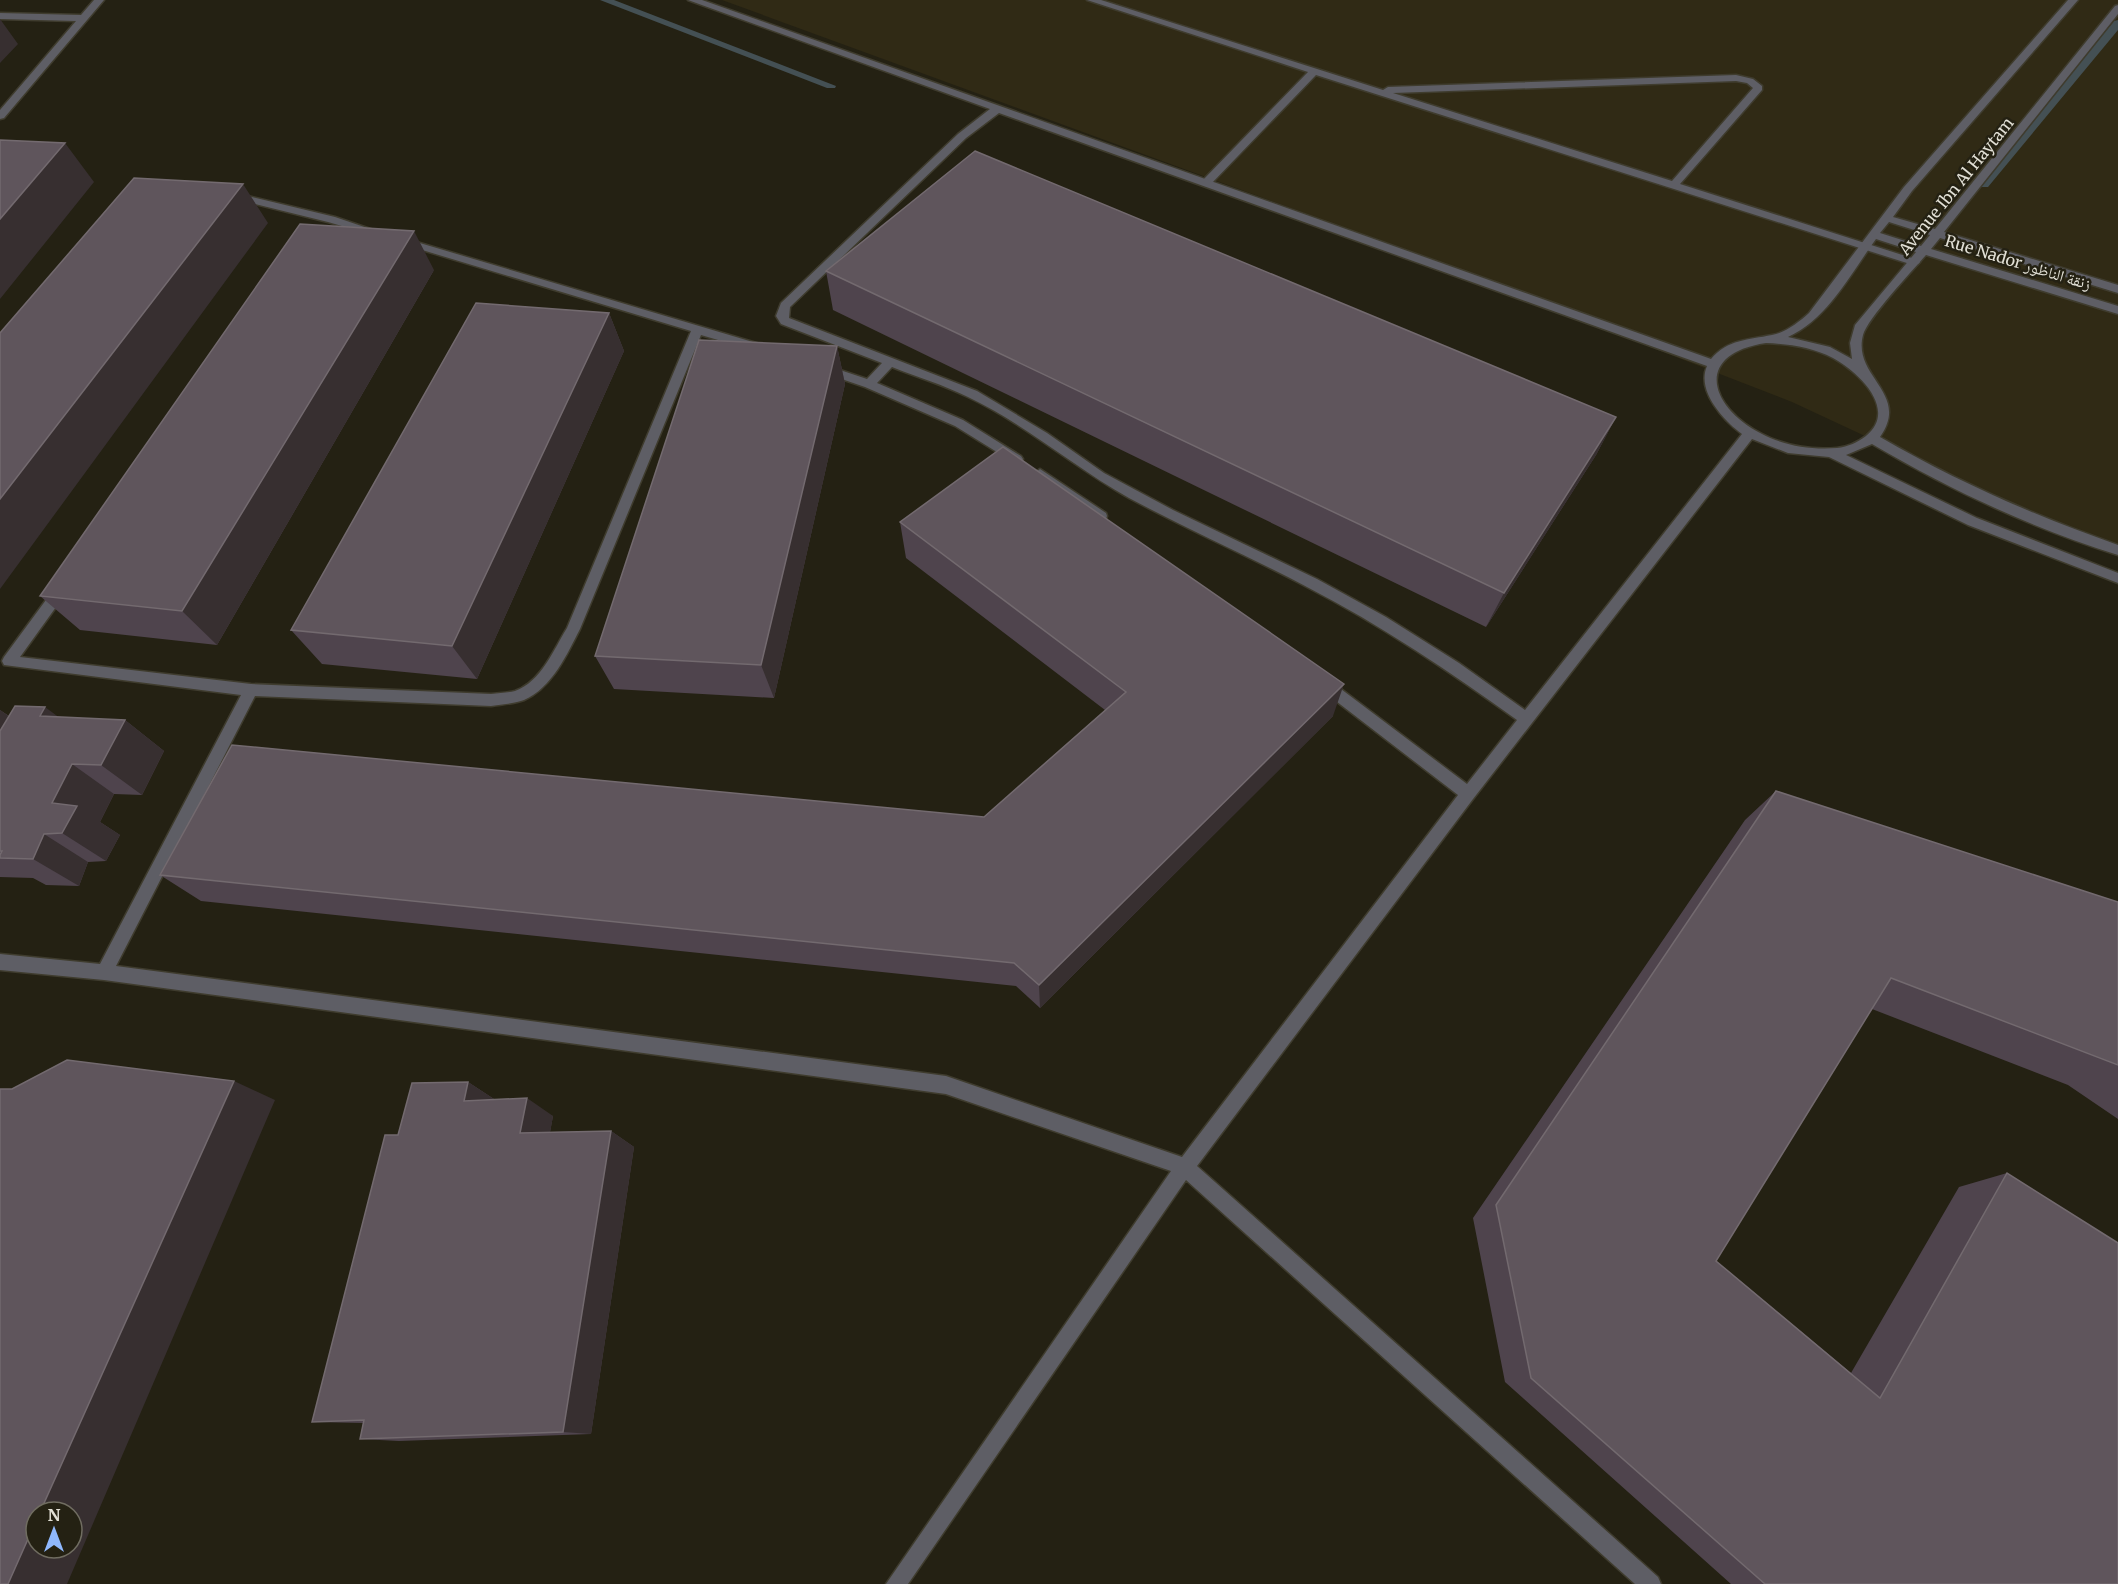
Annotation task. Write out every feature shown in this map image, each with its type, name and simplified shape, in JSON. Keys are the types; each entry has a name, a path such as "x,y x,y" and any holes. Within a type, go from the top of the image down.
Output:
{"street":[{"path":"0,116 99,0"},
{"path":"693,0 1713,364"},
{"path":"1092,0 1914,261"},
{"name":"Avenue Ibn Al Haytam","path":"1775,339 1800,327 1813,316 1923,171 2073,0"},
{"name":"Avenue Ibn Al Haytam","path":"1877,390 1864,373 1857,357 1857,332 2118,8"},
{"path":"0,16 82,18"},
{"path":"1206,183 1314,71"},
{"path":"1376,90 1736,78 1755,84 1759,88 1674,185"},
{"path":"996,109 962,136 783,311 784,321 973,394 1043,436 1100,476 1168,513 1312,583 1381,621 1454,667 1527,719"},
{"path":"225,194 698,328 766,351"},
{"name":"Rue Nador زنقة الناظور","path":"1886,218 2118,289"},
{"name":"Rue Nador زنقة الناظور","path":"1874,235 2118,310"},
{"path":"5,660 251,690 491,700 520,695 536,684 549,668 573,629 698,328"},
{"path":"1775,339 1791,340 1817,347 1842,358 1862,373 1877,390 1884,408 1882,425 1873,439 1855,449 1831,453 1804,452 1776,445 1750,434 1730,418 1715,400 1710,381 1713,364 1725,351 1743,342 1775,339"},
{"path":"869,384 891,361"},
{"path":"812,365 869,384 959,423 1070,492 1107,521"},
{"path":"896,1584 1185,1167 1468,794 1750,434"},
{"path":"1873,439 1937,476 1994,504 2118,550"},
{"path":"1831,453 1986,529 2118,578"},
{"path":"5,660 72,574"},
{"path":"1314,677 1468,794"},
{"path":"104,972 251,690"},
{"path":"0,962 104,972 946,1085 1185,1167 1651,1584"}],"shaded area":[{"path":"722,0 2118,0 2118,546 2056,525 1792,402 1304,213"}],"building":[{"path":"0,140 65,143 0,219"},
{"path":"975,151 1616,417 1504,593 826,271"},
{"path":"134,178 243,184 0,499 0,333"},
{"path":"300,224 414,231 182,611 40,596"},
{"path":"476,303 609,313 452,646 291,630"},
{"path":"699,340 837,346 761,665 595,656"},
{"path":"1003,447 1344,684 1039,985 1014,963 160,875 232,745 984,817 1126,692 900,522"},
{"path":"15,706 45,707 40,716 125,720 101,765 72,764 52,803 77,806 62,833 44,834 33,859 0,858 2,851 0,851 0,731"},
{"path":"1776,791 2118,902 2118,1065 1891,978 1716,1261 1880,1398 2007,1173 2118,1243 2118,1584 1765,1584 1531,1378 1496,1205"},
{"path":"67,1060 234,1081 45,1500 24,1500 24,1548 8,1584 0,1584 0,1089 12,1089"},
{"path":"468,1082 464,1101 527,1098 520,1133 611,1131 563,1432 360,1439 364,1420 312,1422 385,1135 398,1135 412,1083"}],"waterway":[{"path":"605,0 831,86"},
{"path":"1984,185 2118,23"}]}
